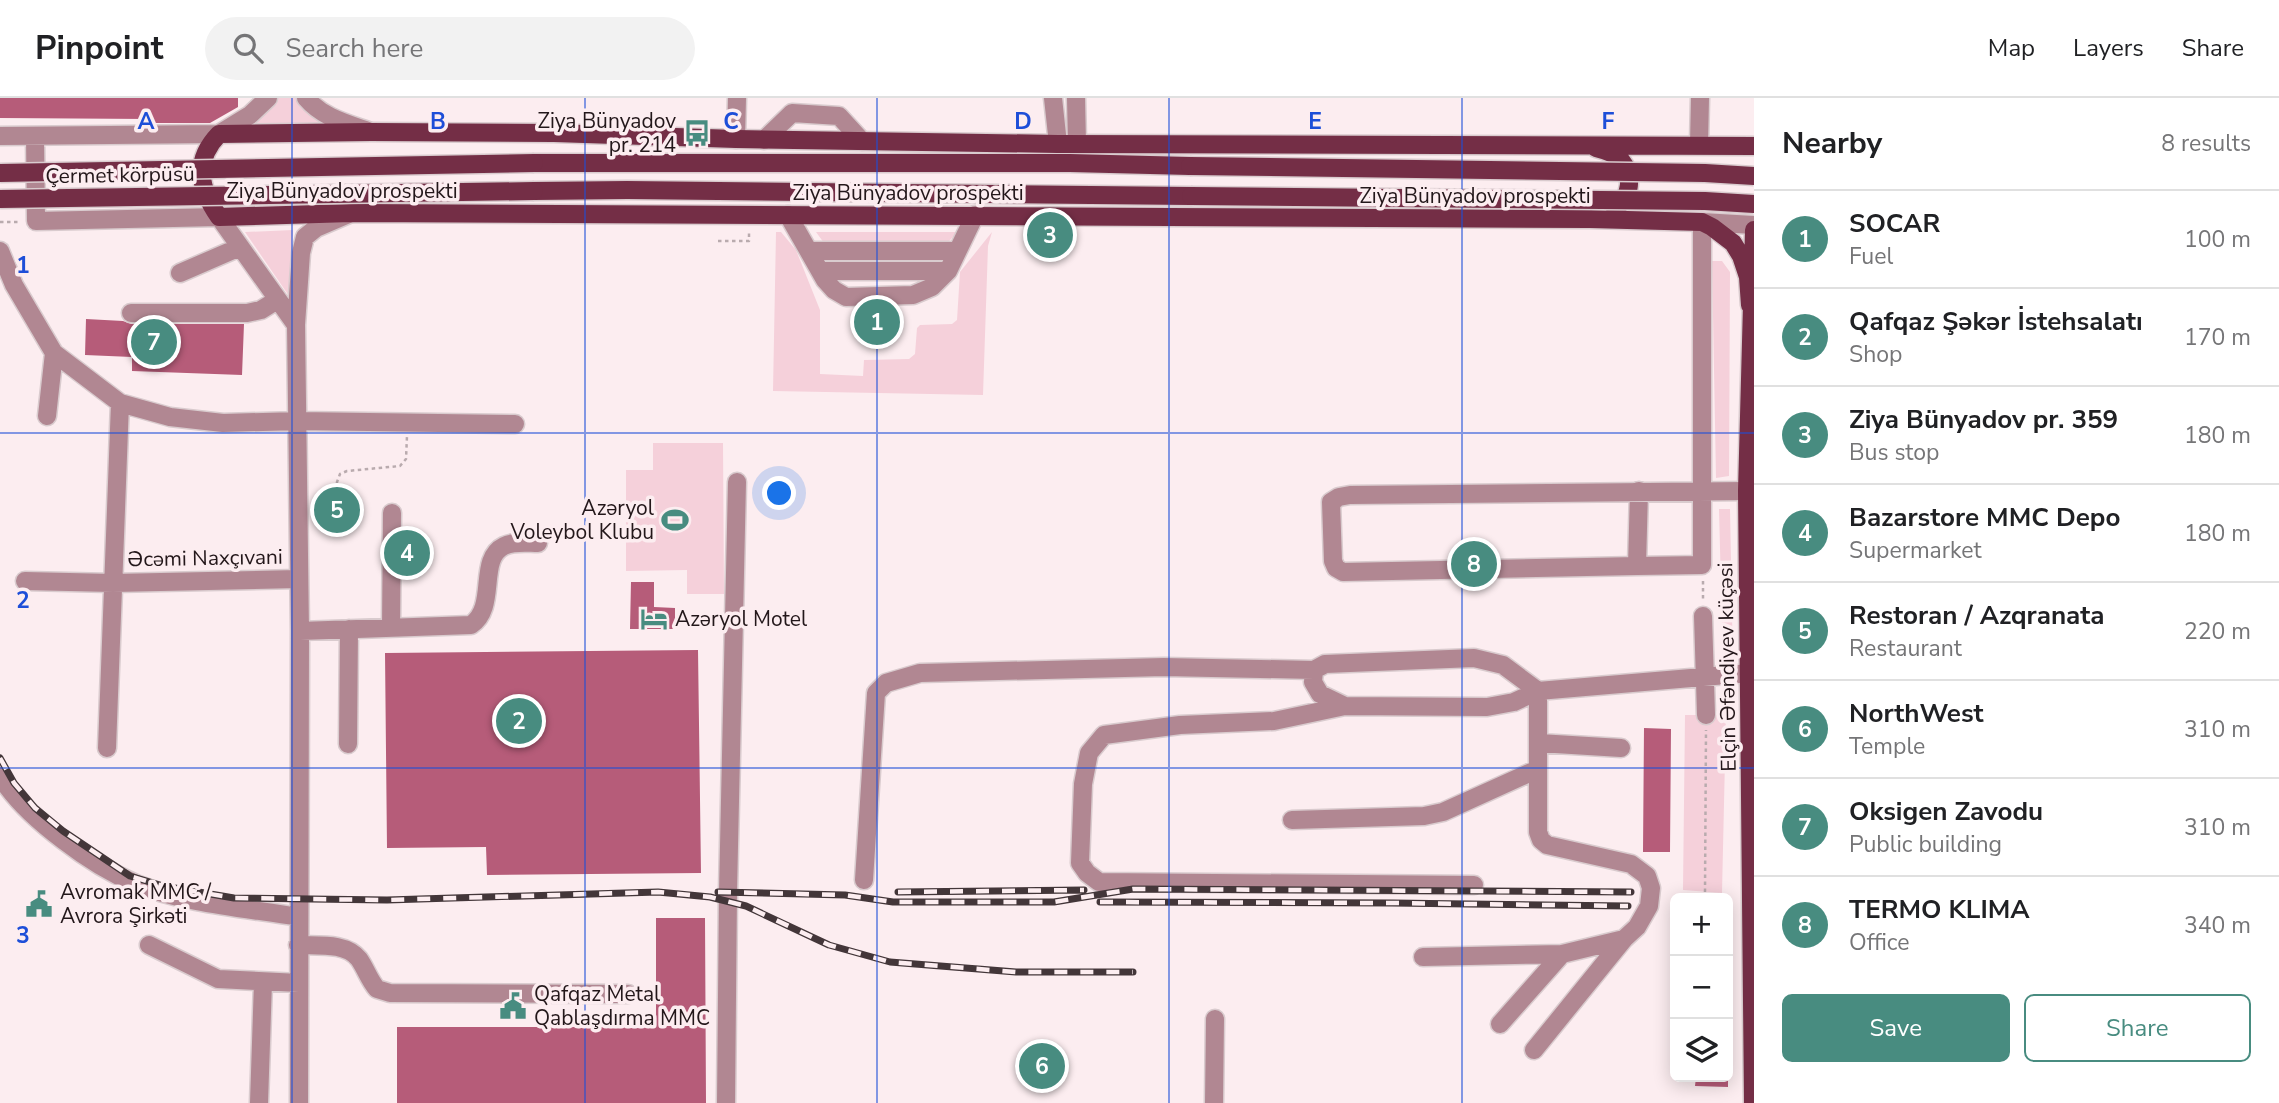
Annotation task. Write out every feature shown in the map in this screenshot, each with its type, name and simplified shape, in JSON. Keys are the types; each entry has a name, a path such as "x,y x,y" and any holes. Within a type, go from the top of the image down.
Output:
{"main road":[{"path":"219,134 554,134 1058,144 1754,146"},
{"name":"Ziya Bünyadov prospekti","path":"219,134 206,152 202,178 209,202 219,217 351,213 975,215 1702,222"},
{"path":"627,162 736,139"},
{"path":"882,142 1070,163"},
{"path":"1584,144 1608,151 1620,158 1629,178 1626,197 1620,205 1609,213 1590,219"},
{"name":"Ziya Bünyadov prospekti","path":"534,163 1070,163 1754,176"},
{"name":"Çermet körpüsü","path":"0,173 534,163"},
{"path":"628,190 788,215"},
{"name":"Ziya Bünyadov prospekti","path":"534,191 1066,194 1705,201 1754,204"},
{"name":"Çermet körpüsü","path":"0,200 534,191"},
{"path":"975,215 1066,194"},
{"path":"1702,222 1721,233 1736,248 1745,266 1750,305"},
{"name":"Elçin Əfəndiyev küçəsi","path":"1753,1103 1747,491 1754,228"},
{"path":"1747,491 1754,463"}],"street":[{"path":"0,136 219,134 250,115 268,98"},
{"path":"306,98 316,109 328,116 371,132"},
{"path":"736,139 737,98"},
{"path":"1053,98 1058,144"},
{"path":"1076,98 1077,143"},
{"path":"1699,145 1700,98"},
{"path":"764,140 792,113 839,116 862,141"},
{"path":"35,136 36,221 219,217 296,326"},
{"path":"299,1103 300,631 296,326 301,253 305,237 316,228 351,213"},
{"path":"788,215 820,271 834,290 846,297 913,295 932,287 948,271 975,215"},
{"path":"1702,222 1702,491 1702,565 1343,572 1336,568 1333,561 1331,502 1350,495 1639,491 1702,491 1747,491"},
{"name":"Ziya Bünyadov prospekti","path":"1702,222 1754,228"},
{"path":"180,273 240,247"},
{"path":"0,251 15,285 54,352 120,403 170,417 223,424 298,421 515,424"},
{"path":"809,251 957,251"},
{"path":"820,271 948,271"},
{"path":"131,313 247,313 261,310 277,300"},
{"path":"47,416 54,352"},
{"name":"Əcəmi Naxçıvani","path":"107,748 120,403"},
{"path":"726,1103 737,482"},
{"path":"1637,566 1639,491"},
{"path":"391,628 392,513"},
{"path":"300,631 471,625 482,615 485,608 491,565 498,551 512,544 538,543"},
{"name":"Əcəmi Naxçıvani","path":"25,581 113,583 298,579"},
{"path":"1703,616 1707,677 1706,715"},
{"path":"348,629 348,744"},
{"path":"864,880 876,693 886,683 920,673 1164,667 1314,670 1325,664 1474,658 1503,665 1538,691"},
{"path":"1314,670 1313,682 1320,694 1345,706"},
{"path":"1474,885 1099,881 1087,873 1080,863 1083,784 1089,753 1104,735 1180,725 1274,721 1345,706 1486,707 1514,702 1538,691 1750,673"},
{"path":"1534,1050 1624,939 1637,927 1649,906 1651,888 1647,876 1631,864 1547,845 1541,840 1538,832 1538,691"},
{"path":"1539,743 1621,748"},
{"path":"1292,820 1424,816 1443,812 1538,769"},
{"path":"0,776 28,811 48,829 80,853 137,884 198,900 299,917"},
{"path":"1423,957 1562,954 1624,939"},
{"path":"149,945 218,979 299,983"},
{"path":"298,945 335,947 349,951 360,961 377,989 390,993 628,994"},
{"path":"1500,1024 1562,954"},
{"path":"259,1103 263,982"},
{"path":"1214,1103 1215,1019"}],"path":[{"path":"0,222 36,221"},
{"path":"718,241 749,241"},
{"path":"335,532 337,482 340,474 400,466 406,459 408,423"},
{"path":"1702,565 1703,616"},
{"path":"1704,892 1706,715"}],"shaded area":[{"path":"276,98 297,98 313,117 328,125 253,125"},
{"path":"293,230 289,296 245,232"},
{"path":"776,232 781,232 796,250 820,310 820,374 863,376 864,360 909,359 915,354 917,328 920,325 952,324 957,320 960,272 992,232 988,246 983,395 773,391"},
{"path":"816,232 958,232 946,244 824,243"},
{"path":"1712,261 1722,261 1730,272 1729,476 1716,478"},
{"name":"Azəryol Voleybol Klubu","path":"653,443 723,443 724,594 687,594 687,570 626,571 626,470 653,470"},
{"path":"1719,509 1730,509 1733,667 1723,667"},
{"path":"1685,715 1726,715 1722,893 1683,890"}],"building":[{"path":"0,98 238,98 238,107 210,123 149,123 149,119 0,118"},
{"path":"86,319 131,324 244,324 242,375 132,371 132,357 85,355"},
{"path":"631,582 654,582 654,607 675,608 675,629 630,629"},
{"path":"698,650 701,873 487,875 486,847 387,848 385,653"},
{"path":"1644,728 1671,729 1670,852 1643,852"},
{"path":"656,918 705,918 706,1103 397,1103 397,1027 656,1027"},
{"path":"1695,1082 1728,1082 1728,1087 1695,1086"}],"railway":[{"path":"0,758 14,783 35,808 63,831 130,876 163,886 234,898 387,900 658,892 710,897 746,906 829,945 890,962 1016,972 1133,972"},
{"path":"718,892 845,895 893,902 1054,902 1133,889 1631,892"},
{"path":"898,892 1084,890"},
{"path":"1100,902 1628,906"}],"place":[{"name":"Ziya Bünyadov pr. 214","path":"697,133"},
{"name":"Ziya Bünyadov pr. 359","path":"1050,235"},
{"name":"SOCAR","path":"877,322"},
{"name":"Oksigen Zavodu","path":"154,342"},
{"name":"Restoran / Azqranata","path":"337,510"},
{"name":"Azəryol Voleybol Klubu","path":"675,520"},
{"name":"Bazarstore MMC Depo","path":"407,553"},
{"name":"TERMO KLIMA","path":"1474,564"},
{"name":"Azəryol Motel","path":"654,619"},
{"name":"Qafqaz Şəkər İstehsalatı","path":"519,721"},
{"name":"Avromak MMC / Avrora Şirkəti","path":"39,904"},
{"name":"Qafqaz Metal Qablaşdırma MMC","path":"513,1006"},
{"name":"NorthWest","path":"1042,1066"}]}
